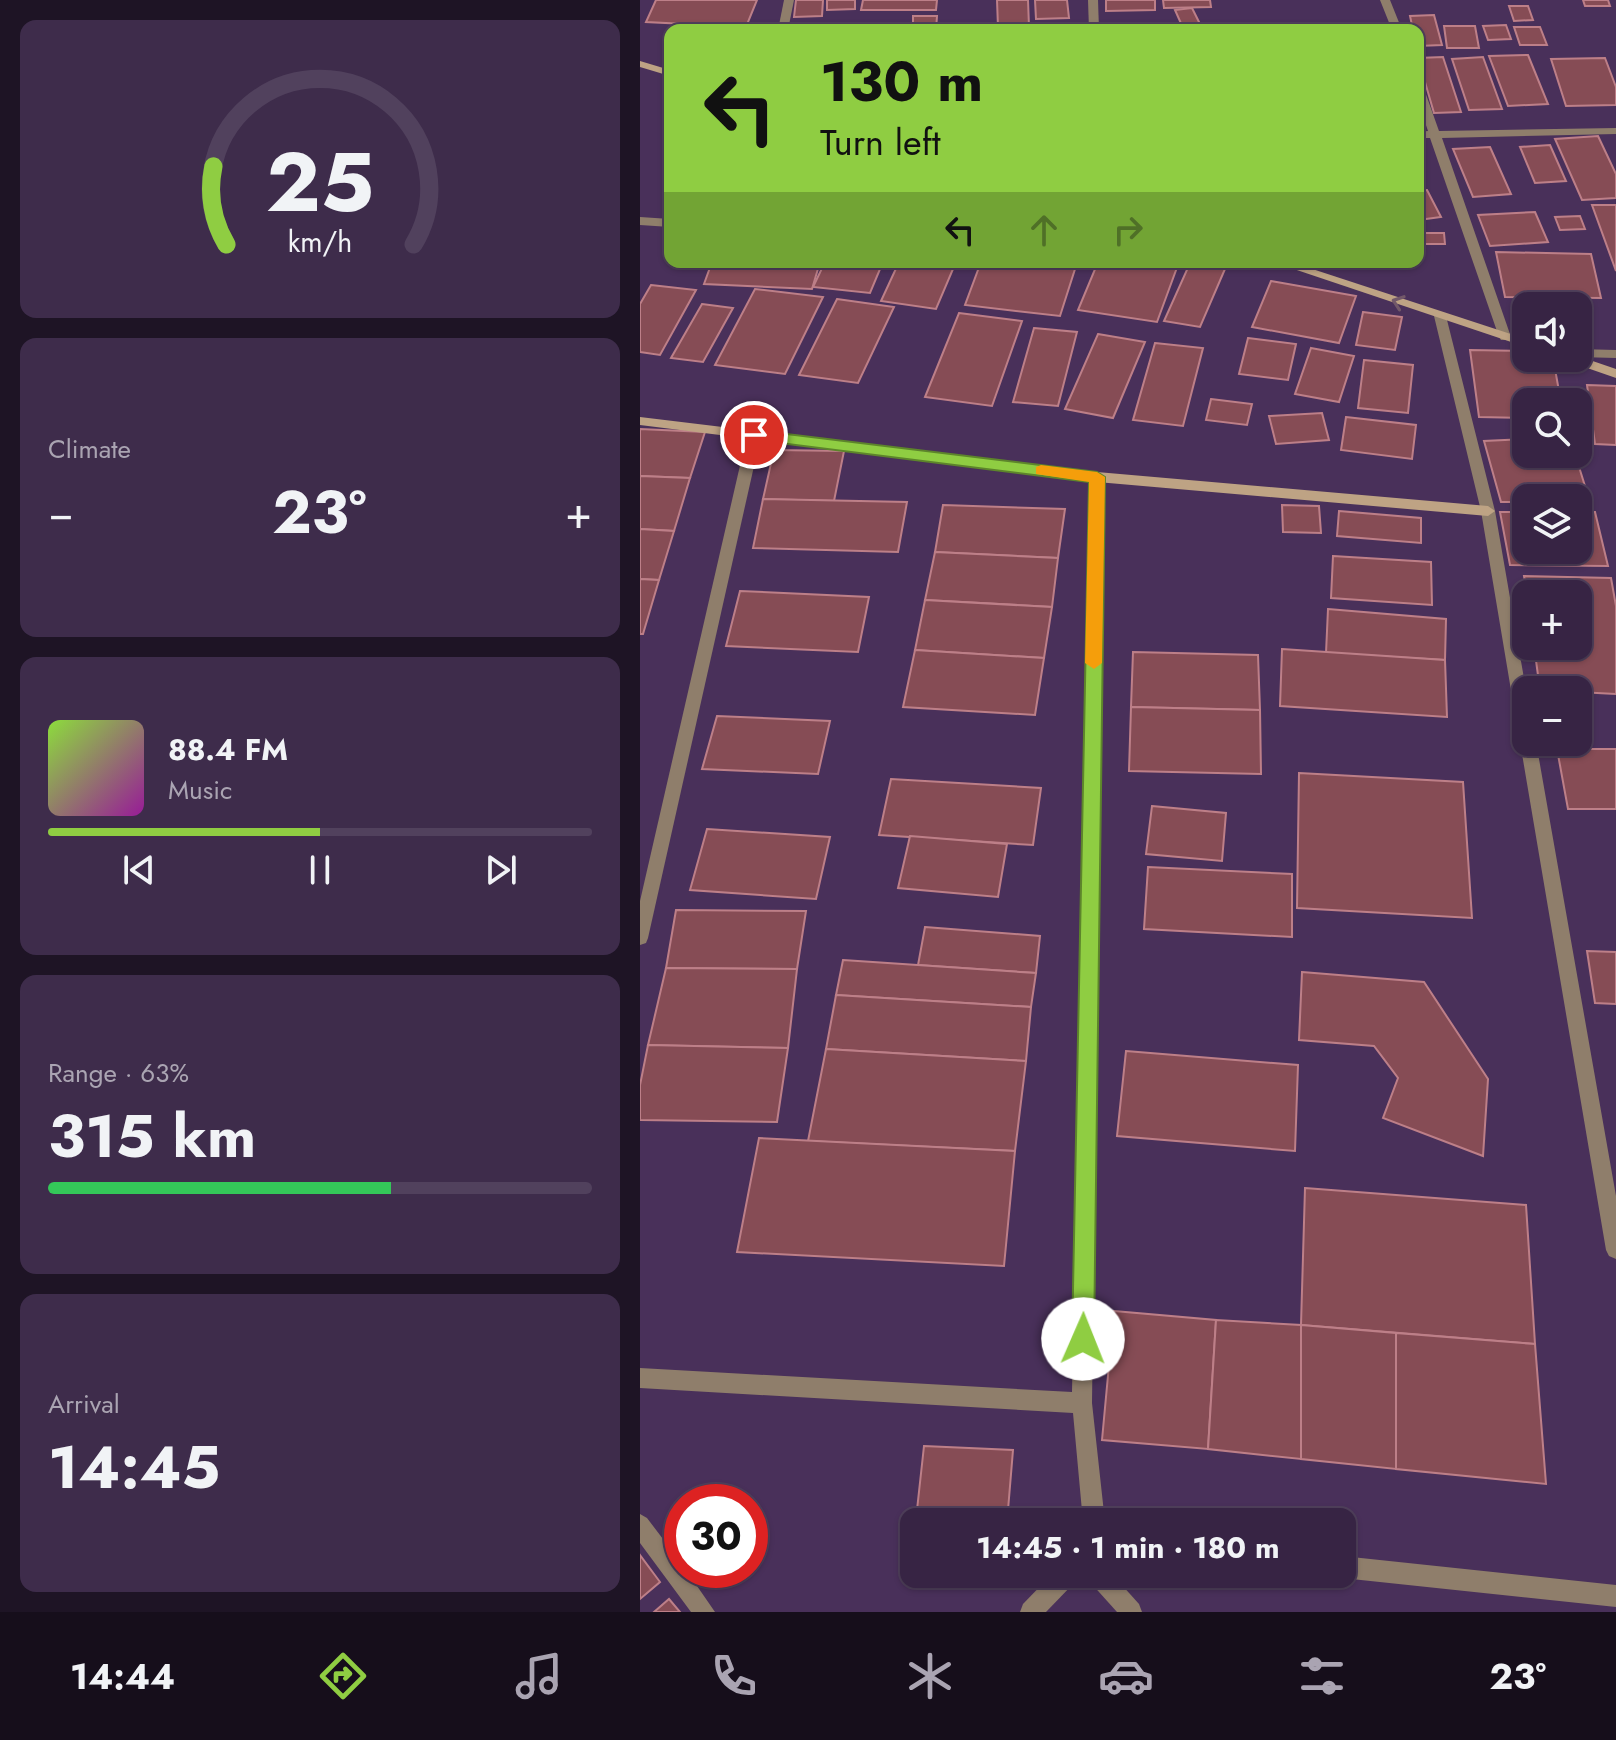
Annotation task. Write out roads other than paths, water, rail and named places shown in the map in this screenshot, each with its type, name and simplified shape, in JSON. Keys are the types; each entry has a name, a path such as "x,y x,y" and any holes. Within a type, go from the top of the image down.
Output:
{"street":[{"path":"784,24 789,0"},
{"path":"1093,0 1094,24"},
{"path":"1385,0 1395,24"},
{"path":"640,64 664,71"},
{"path":"1424,102 1505,337"},
{"path":"1424,135 1616,131"},
{"path":"640,221 664,223"},
{"path":"1297,268 1512,339"},
{"path":"1440,316 1488,511 1516,676"},
{"path":"1592,353 1616,354"},
{"path":"1592,365 1616,374"},
{"path":"640,421 1097,477 1488,511"},
{"path":"640,938 754,435"},
{"path":"1093,1508 1082,1403 1097,477"},
{"path":"1530,756 1616,1250"},
{"path":"640,1378 1082,1403"},
{"path":"640,1525 704,1612"},
{"path":"1356,1568 1616,1596"},
{"path":"1031,1612 1054,1588"},
{"path":"1110,1588 1131,1612"}]}
